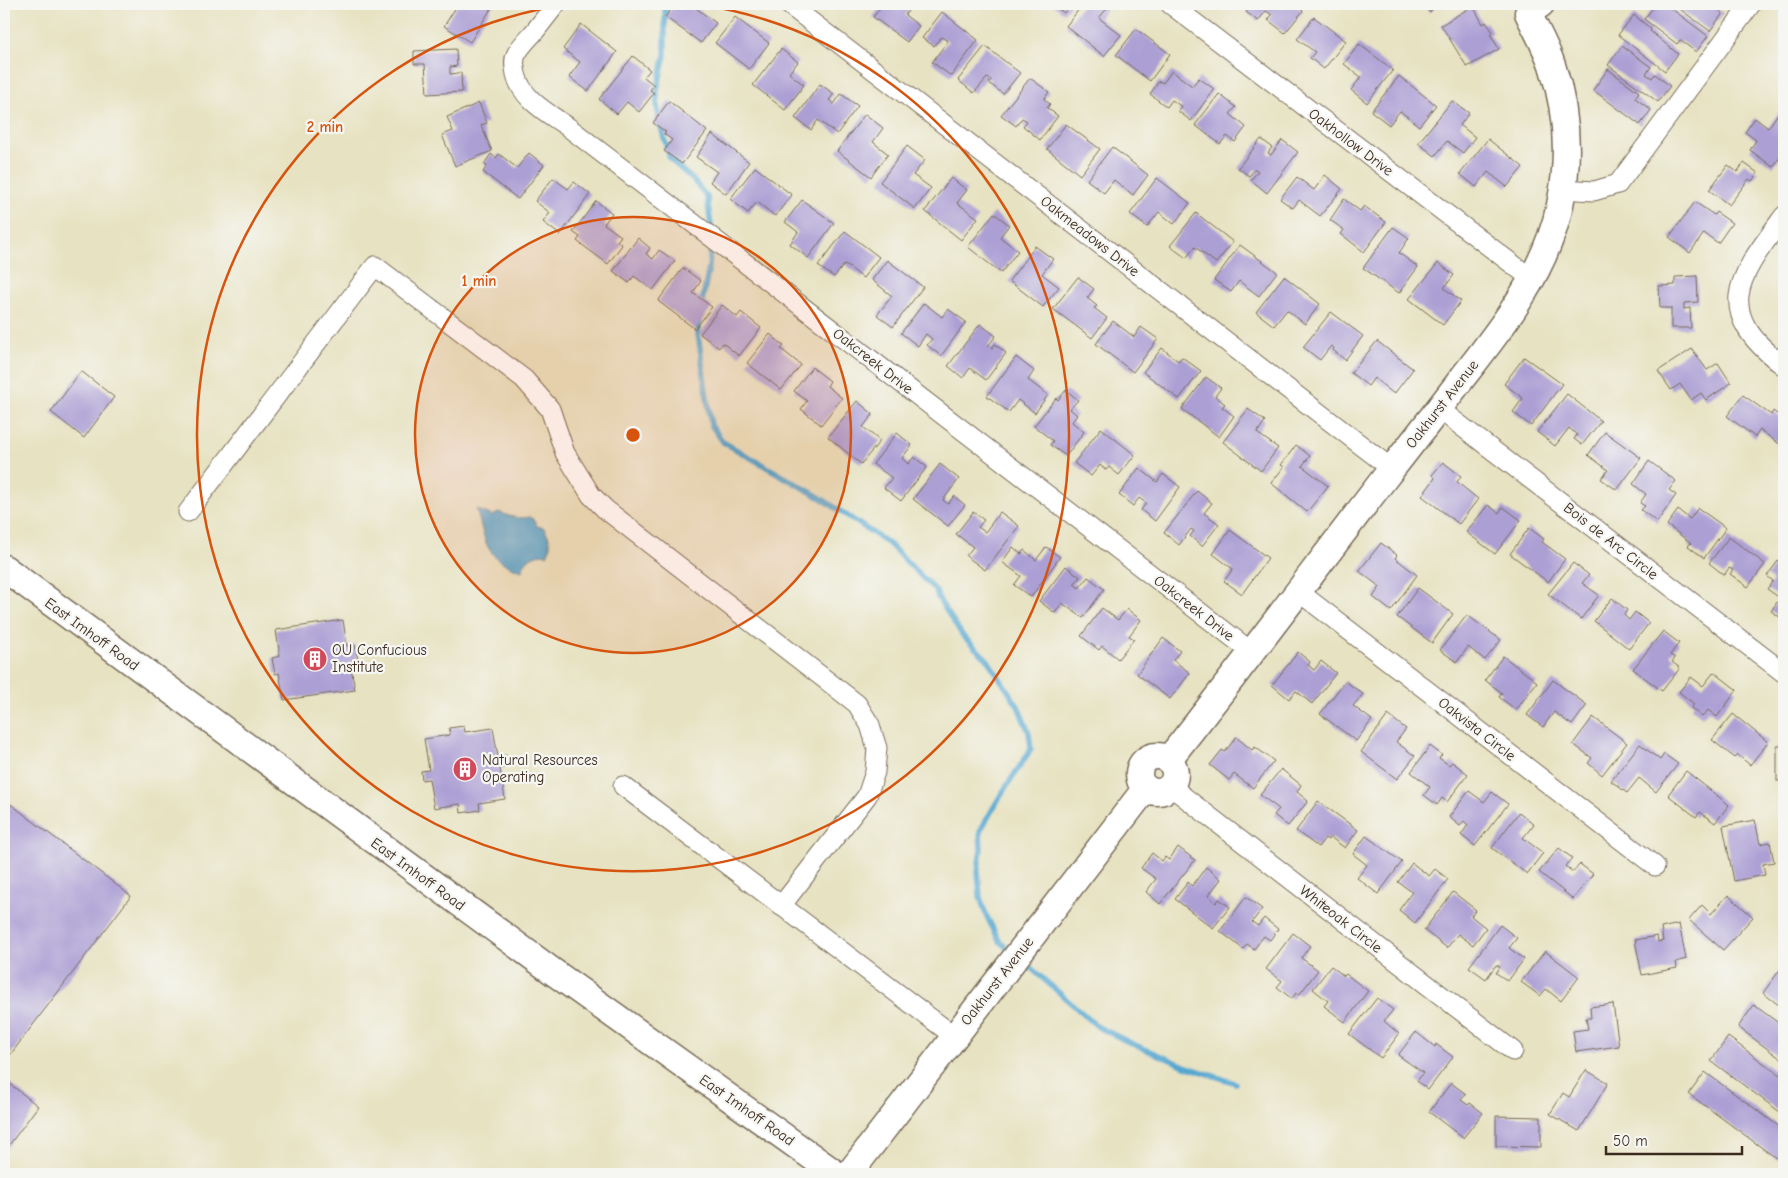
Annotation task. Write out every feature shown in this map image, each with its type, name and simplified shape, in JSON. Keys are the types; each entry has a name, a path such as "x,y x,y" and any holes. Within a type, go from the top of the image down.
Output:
{"street":[{"name":"Oakcreek Drive","path":"556,4 523,44 516,56 514,64 517,78 521,89 529,98 1253,653"},
{"name":"Oakmeadows Drive","path":"788,4 1392,469"},
{"name":"Oakhollow Drive","path":"1170,4 1532,279"},
{"path":"1563,189 1594,191 1618,184 1752,4"},
{"name":"Oakhurst Avenue","path":"849,1174 1022,948 1158,787 1174,780 1173,766 1168,760 1253,653 1493,338 1532,279 1543,258 1553,231 1563,189 1567,144 1565,122 1552,65 1530,7"},
{"path":"1784,216 1748,269 1741,282 1738,298 1747,329 1755,341 1784,366"},
{"path":"188,512 375,266 524,379 550,409 565,453 591,495 605,509 857,704 870,725 877,748 875,772 867,796 781,906"},
{"name":"Bois de Arc Circle","path":"1439,409 1784,673"},
{"name":"East Imhoff Road","path":"4,568 552,971 836,1174"},
{"name":"Oakvista Circle","path":"1299,592 1655,866"},
{"path":"623,786 954,1036"},
{"name":"Whiteoak Circle","path":"1158,787 1513,1051"}],"water":[{"path":"476,509 493,516 499,512 514,517 530,517 537,526 544,528 548,535 550,545 547,555 543,554 531,558 525,563 522,571 500,561 488,548"}],"building":[{"path":"458,4 494,4 470,42 444,26"},
{"path":"675,4 699,4 696,8 716,23 701,43 665,17"},
{"path":"883,4 913,4 905,15 919,26 907,42 873,17"},
{"path":"1052,4 1071,4 1064,13"},
{"path":"1083,4 1104,4 1108,7 1099,18 1121,35 1104,56 1066,26"},
{"path":"1253,4 1294,4 1303,11 1285,33 1268,20 1272,15 1266,11 1258,21 1246,12"},
{"path":"1420,4 1438,4 1430,12"},
{"path":"1656,4 1665,4 1708,36 1696,52 1680,40 1677,44 1644,19"},
{"path":"1673,4 1710,4 1723,13 1710,31"},
{"path":"1473,6 1483,24 1486,22 1493,32 1490,34 1499,49 1467,67 1441,25"},
{"path":"942,12 978,40 951,76 932,62 948,41 941,37 934,46 922,38"},
{"path":"1634,15 1678,54 1665,71 1618,35"},
{"path":"735,17 769,43 749,69 715,43"},
{"path":"1314,17 1346,41 1324,69 1310,58 1315,52 1297,39"},
{"path":"581,24 617,52 588,91 569,77 580,62 563,49"},
{"path":"1136,29 1170,54 1150,81 1116,55"},
{"path":"1359,44 1393,70 1367,103 1351,90 1361,77 1344,64"},
{"path":"985,46 1020,73 1003,94 989,83 991,80 987,78 974,93 958,80"},
{"path":"1622,46 1651,67 1646,74 1652,78 1655,74 1670,86 1658,102 1608,65"},
{"path":"456,49 457,66 450,67 450,74 461,73 462,92 427,94 425,64 414,64 414,51"},
{"path":"781,49 798,62 789,73 804,85 785,110 753,85"},
{"path":"633,56 650,70 644,77 654,85 650,90 654,93 639,112 627,102 617,114 599,99"},
{"path":"1608,69 1639,92 1635,98 1651,110 1640,125 1593,90"},
{"path":"1172,71 1192,86 1199,78 1214,89 1191,121 1178,111 1182,107 1172,100 1167,107 1150,94 1159,81 1163,83"},
{"path":"1399,76 1436,105 1419,126 1400,111 1389,125 1371,111"},
{"path":"1030,78 1049,92 1044,99 1050,104 1047,108 1058,116 1040,140 1023,126 1027,121 1022,118 1016,126 1001,115"},
{"path":"820,84 834,94 829,100 834,104 841,94 858,106 837,134 818,120 811,130 795,118"},
{"path":"1219,94 1236,107 1230,114 1246,127 1235,142 1227,136 1220,144 1195,125"},
{"path":"669,101 707,131 682,164 664,151 672,140 664,134 666,132 653,123"},
{"path":"1452,101 1469,113 1460,125 1475,137 1463,153 1447,141 1435,156 1418,143"},
{"path":"479,103 487,123 481,125 492,151 455,166 442,135 453,131 447,117"},
{"path":"1779,112 1784,115 1784,136 1779,142 1784,146 1784,152 1773,167 1750,150 1756,140 1745,132 1755,118 1768,128"},
{"path":"865,114 883,128 873,142 888,154 871,177 837,151"},
{"path":"1066,124 1100,149 1080,175 1047,149"},
{"path":"712,134 749,162 726,194 710,182 717,172 696,157"},
{"path":"1261,139 1272,147 1268,153 1271,155 1282,140 1298,152 1267,193 1251,180 1258,171 1255,169 1249,176 1238,168"},
{"path":"1488,139 1523,167 1507,187 1488,172 1476,187 1460,174"},
{"path":"907,146 925,160 913,175 931,188 915,209 880,182"},
{"path":"1112,147 1148,175 1133,195 1114,180 1104,193 1087,180"},
{"path":"529,153 544,165 518,199 483,172 487,166 484,164 491,154 496,158 499,154 517,168"},
{"path":"1744,163 1758,173 1752,181 1749,179 1729,205 1709,190 1728,165 1737,172"},
{"path":"755,167 792,195 775,216 757,202 748,213 730,199"},
{"path":"1325,175 1342,189 1320,216 1299,200 1293,208 1280,199 1297,177 1314,190"},
{"path":"553,178 568,189 574,182 590,194 560,235 543,222 550,213 535,201"},
{"path":"951,178 967,190 957,203 978,218 961,240 925,211"},
{"path":"1157,178 1190,203 1174,224 1159,212 1147,227 1130,214"},
{"path":"1344,199 1360,211 1364,206 1386,222 1364,252 1341,234 1344,230 1330,220"},
{"path":"802,200 834,223 808,258 790,244 798,232 785,222"},
{"path":"596,201 612,213 604,224 621,236 617,241 622,245 608,264 577,241 580,237 573,232"},
{"path":"1695,202 1714,215 1716,212 1732,223 1718,243 1704,233 1690,253 1669,237"},
{"path":"994,213 1009,225 1000,237 1018,251 1001,273 968,247"},
{"path":"1196,213 1233,242 1216,263 1195,247 1186,258 1170,246"},
{"path":"1393,227 1409,238 1399,253 1418,267 1399,293 1363,268"},
{"path":"845,231 879,257 863,278 845,264 834,277 818,266"},
{"path":"638,238 650,248 646,254 653,259 659,250 675,261 653,290 634,276 629,283 613,271"},
{"path":"1240,245 1277,272 1259,296 1239,281 1231,292 1214,280"},
{"path":"1035,246 1053,259 1042,274 1059,287 1043,307 1009,281"},
{"path":"887,260 923,287 893,327 877,315 892,296 872,280"},
{"path":"1438,263 1454,275 1444,288 1461,301 1443,325 1409,299"},
{"path":"683,268 701,281 693,293 712,307 695,329 658,301"},
{"path":"1284,276 1320,304 1305,324 1287,310 1274,326 1256,312"},
{"path":"1697,276 1698,302 1684,303 1684,309 1690,308 1691,328 1671,328 1671,308 1660,308 1659,286 1675,285 1675,277"},
{"path":"1078,277 1094,289 1087,298 1097,306 1094,308 1107,318 1092,338 1053,309"},
{"path":"924,303 942,317 948,309 966,322 941,356 927,345 932,339 926,334 918,346 901,333"},
{"path":"722,305 737,317 741,312 761,328 739,356 723,343 719,348 700,334"},
{"path":"1331,312 1363,336 1345,360 1331,346 1320,360 1303,347"},
{"path":"1113,321 1134,337 1141,327 1158,339 1133,372 1096,344"},
{"path":"980,324 996,336 988,346 992,348 995,344 1006,353 986,380 970,368 963,378 948,366"},
{"path":"770,334 784,346 781,349 801,365 781,390 747,363"},
{"path":"1377,341 1413,369 1394,394 1374,378 1368,386 1351,373"},
{"path":"1162,348 1178,361 1182,357 1201,371 1179,399 1143,372"},
{"path":"1692,349 1707,370 1718,363 1731,383 1706,400 1701,393 1691,400 1680,384 1671,390 1658,371"},
{"path":"1016,357 1034,371 1028,380 1048,395 1035,413 1018,400 1009,412 987,396"},
{"path":"1524,357 1562,384 1531,426 1513,412 1523,398 1504,384"},
{"path":"812,367 830,381 827,386 842,398 821,425 801,409 807,401 794,391"},
{"path":"81,371 114,397 84,438 51,412"},
{"path":"1206,377 1221,388 1215,396 1225,404 1222,407 1234,416 1219,437 1182,409"},
{"path":"1066,390 1078,400 1070,409 1077,415 1072,422 1084,432 1066,456 1050,445 1053,441 1034,426 1056,398 1058,400"},
{"path":"1567,394 1601,421 1582,445 1574,439 1577,435 1569,428 1555,446 1537,432"},
{"path":"1743,395 1771,415 1773,411 1784,419 1784,440 1781,445 1760,430 1755,437 1727,416"},
{"path":"857,401 873,414 863,427 880,441 861,464 828,437"},
{"path":"1248,409 1265,421 1257,433 1278,448 1261,471 1223,442"},
{"path":"1101,428 1135,455 1119,475 1109,467 1106,470 1100,465 1091,476 1074,463"},
{"path":"1605,432 1641,458 1617,490 1601,479 1608,470 1588,455"},
{"path":"897,433 912,445 902,458 908,464 914,457 927,467 901,501 884,488 892,478 873,464"},
{"path":"1296,445 1310,456 1302,466 1328,486 1307,512 1271,483 1284,467 1281,465"},
{"path":"1649,461 1676,481 1669,490 1676,495 1657,522 1641,510 1645,506 1640,503 1646,494 1633,484"},
{"path":"1443,462 1461,476 1457,482 1478,499 1459,524 1422,496 1435,478 1432,475"},
{"path":"940,464 959,479 943,500 948,504 954,496 965,505 948,526 913,499"},
{"path":"1139,468 1157,482 1163,474 1180,487 1155,521 1141,510 1146,503 1139,498 1133,506 1119,495"},
{"path":"1197,491 1212,503 1204,513 1219,524 1202,546 1190,536 1194,531 1191,529 1179,545 1164,533"},
{"path":"1488,505 1499,513 1503,507 1521,520 1495,554 1466,532"},
{"path":"1698,508 1726,528 1704,558 1688,546 1691,543 1667,525 1678,510 1690,519"},
{"path":"973,512 984,520 978,527 985,532 1000,512 1019,526 985,570 966,556 973,547 956,534"},
{"path":"1529,528 1544,539 1542,542 1565,559 1548,582 1510,554"},
{"path":"1230,530 1268,558 1242,594 1224,581 1233,569 1213,554"},
{"path":"1729,537 1765,564 1748,587 1730,574 1733,570 1729,568 1724,575 1709,563"},
{"path":"1381,543 1397,555 1395,558 1417,575 1391,611 1373,597 1380,587 1359,571"},
{"path":"1013,547 1021,554 1024,550 1036,560 1046,547 1060,557 1031,597 1014,585 1021,576 1002,562"},
{"path":"1778,561 1784,566 1784,620 1771,611 1780,598 1767,589 1773,581 1767,576"},
{"path":"1573,563 1589,575 1582,583 1599,595 1581,619 1548,594"},
{"path":"1066,566 1080,577 1074,584 1079,588 1088,577 1104,589 1083,618 1062,603 1055,613 1039,601"},
{"path":"1418,588 1453,614 1432,643 1397,617"},
{"path":"1612,598 1627,610 1624,615 1629,620 1635,612 1649,623 1629,649 1594,621"},
{"path":"1102,608 1118,620 1127,609 1141,620 1129,636 1134,639 1118,659 1102,646 1099,650 1081,636"},
{"path":"1467,615 1501,640 1485,660 1468,647 1457,662 1440,650"},
{"name":"OU Confucious Institute","path":"343,620 347,646 355,645 358,660 350,662 355,690 284,700 279,673 275,674 272,658 280,656 276,630"},
{"path":"1663,631 1679,643 1670,655 1675,658 1672,662 1680,668 1662,691 1633,669"},
{"path":"1163,638 1180,651 1173,660 1190,673 1170,699 1137,674"},
{"path":"1298,652 1310,662 1308,665 1314,670 1321,661 1336,673 1312,704 1296,691 1289,699 1272,685"},
{"path":"1503,656 1537,682 1516,710 1499,697 1502,693 1485,680"},
{"path":"1714,672 1737,690 1717,717 1708,710 1702,717 1691,708 1694,704 1679,692 1691,677 1703,686"},
{"path":"1553,680 1587,705 1572,725 1554,712 1543,727 1527,715"},
{"path":"1345,681 1363,694 1353,706 1372,720 1356,741 1320,714"},
{"path":"1733,714 1768,742 1750,765 1738,755 1735,758 1712,740"},
{"path":"1388,715 1406,729 1396,742 1415,756 1397,779 1361,752"},
{"path":"1593,717 1627,743 1602,775 1588,763 1592,758 1573,744"},
{"name":"Natural Resources Operating","path":"464,726 465,732 493,728 498,757 506,755 508,767 500,768 505,799 479,803 480,810 461,813 460,804 434,808 429,779 422,780 421,771 429,770 424,739 450,735 449,728"},
{"path":"1236,737 1252,750 1255,747 1274,761 1253,788 1234,774 1229,780 1210,765 1222,750 1225,752"},
{"path":"1640,744 1660,760 1664,754 1678,764 1656,792 1639,778 1627,793 1611,781"},
{"path":"1430,746 1442,755 1439,758 1449,765 1452,762 1468,774 1447,802 1442,798 1437,805 1424,795 1430,787 1411,772"},
{"path":"1777,746 1784,746 1784,781 1777,781"},
{"path":"1281,769 1301,785 1297,792 1308,801 1288,826 1274,815 1279,809 1260,795"},
{"path":"1686,771 1729,805 1715,823 1700,812 1696,817 1668,795"},
{"path":"1469,791 1484,802 1492,792 1508,804 1475,846 1461,835 1468,825 1464,821 1460,826 1449,817"},
{"path":"4,799 131,896 4,1063"},
{"path":"1318,801 1358,830 1345,848 1330,837 1328,840 1325,838 1318,847 1296,831"},
{"path":"1519,812 1534,824 1523,838 1543,853 1527,874 1492,848"},
{"path":"1755,820 1760,844 1770,842 1774,862 1763,864 1765,875 1734,881 1723,826"},
{"path":"1366,836 1402,862 1378,894 1357,878 1367,865 1353,854"},
{"path":"1178,847 1195,860 1160,904 1146,892 1156,879 1141,868 1152,853 1162,861 1165,857 1169,860"},
{"path":"1559,848 1572,858 1565,866 1573,872 1580,864 1593,874 1573,899 1539,872"},
{"path":"1412,863 1429,876 1435,869 1448,879 1415,923 1399,910 1412,892 1398,882"},
{"path":"1206,867 1221,879 1208,896 1216,903 1219,899 1230,907 1213,928 1175,899 1188,882 1192,886"},
{"path":"1453,892 1476,910 1471,916 1486,928 1473,945 1458,934 1447,948 1424,930"},
{"path":"1728,895 1753,917 1723,950 1689,920 1702,905 1711,914"},
{"path":"1246,897 1262,909 1252,922 1258,926 1264,918 1278,929 1270,940 1264,936 1254,949 1247,944 1243,949 1220,931"},
{"path":"1679,924 1686,959 1676,962 1677,968 1642,975 1635,940 1657,936 1658,942 1663,941 1661,928"},
{"path":"1500,925 1517,938 1509,948 1524,959 1508,981 1496,973 1500,967 1496,965 1486,979 1469,967"},
{"path":"1293,933 1310,946 1301,958 1318,970 1299,995 1296,993 1292,999 1277,987 1282,981 1266,969"},
{"path":"1545,951 1579,977 1561,1001 1546,989 1540,996 1521,982"},
{"path":"1331,966 1344,976 1346,974 1368,991 1345,1022 1324,1006 1328,1001 1313,989"},
{"path":"1779,971 1784,976 1784,1009 1763,993"},
{"path":"1377,998 1393,1010 1384,1021 1399,1034 1381,1058 1349,1034"},
{"path":"1613,1004 1619,1046 1576,1052 1573,1031 1588,1029 1586,1018 1591,1018 1590,1007"},
{"path":"1754,1005 1784,1027 1784,1061 1738,1027"},
{"path":"1416,1032 1435,1047 1436,1044 1453,1057 1428,1090 1417,1081 1423,1073 1398,1055"},
{"path":"1728,1037 1784,1078 1784,1115 1711,1061"},
{"path":"1586,1070 1608,1083 1579,1131 1550,1114 1563,1093 1569,1097"},
{"path":"1705,1072 1784,1130 1784,1164 1689,1094"},
{"path":"4,1079 38,1106 4,1152"},
{"path":"1451,1083 1466,1094 1461,1100 1468,1105 1470,1103 1483,1113 1463,1138 1429,1112"},
{"path":"1496,1116 1541,1117 1541,1147 1496,1146"}],"waterway":[{"path":"665,4 665,55 657,91 660,124 670,159 693,180 707,197 712,233"},
{"path":"701,307 709,267 711,242"},
{"path":"699,318 698,334 711,425 723,442 821,498 889,544 936,591 938,598 963,636 987,659 1018,706 1029,733 1031,749 980,831 981,849 978,871 980,897 986,915 1000,942 1012,952"},
{"path":"1023,961 1098,1027 1185,1066 1235,1083"}],"place":[{"name":"OU Confucious Institute","path":"315,659"},
{"name":"Natural Resources Operating","path":"465,769"}]}
